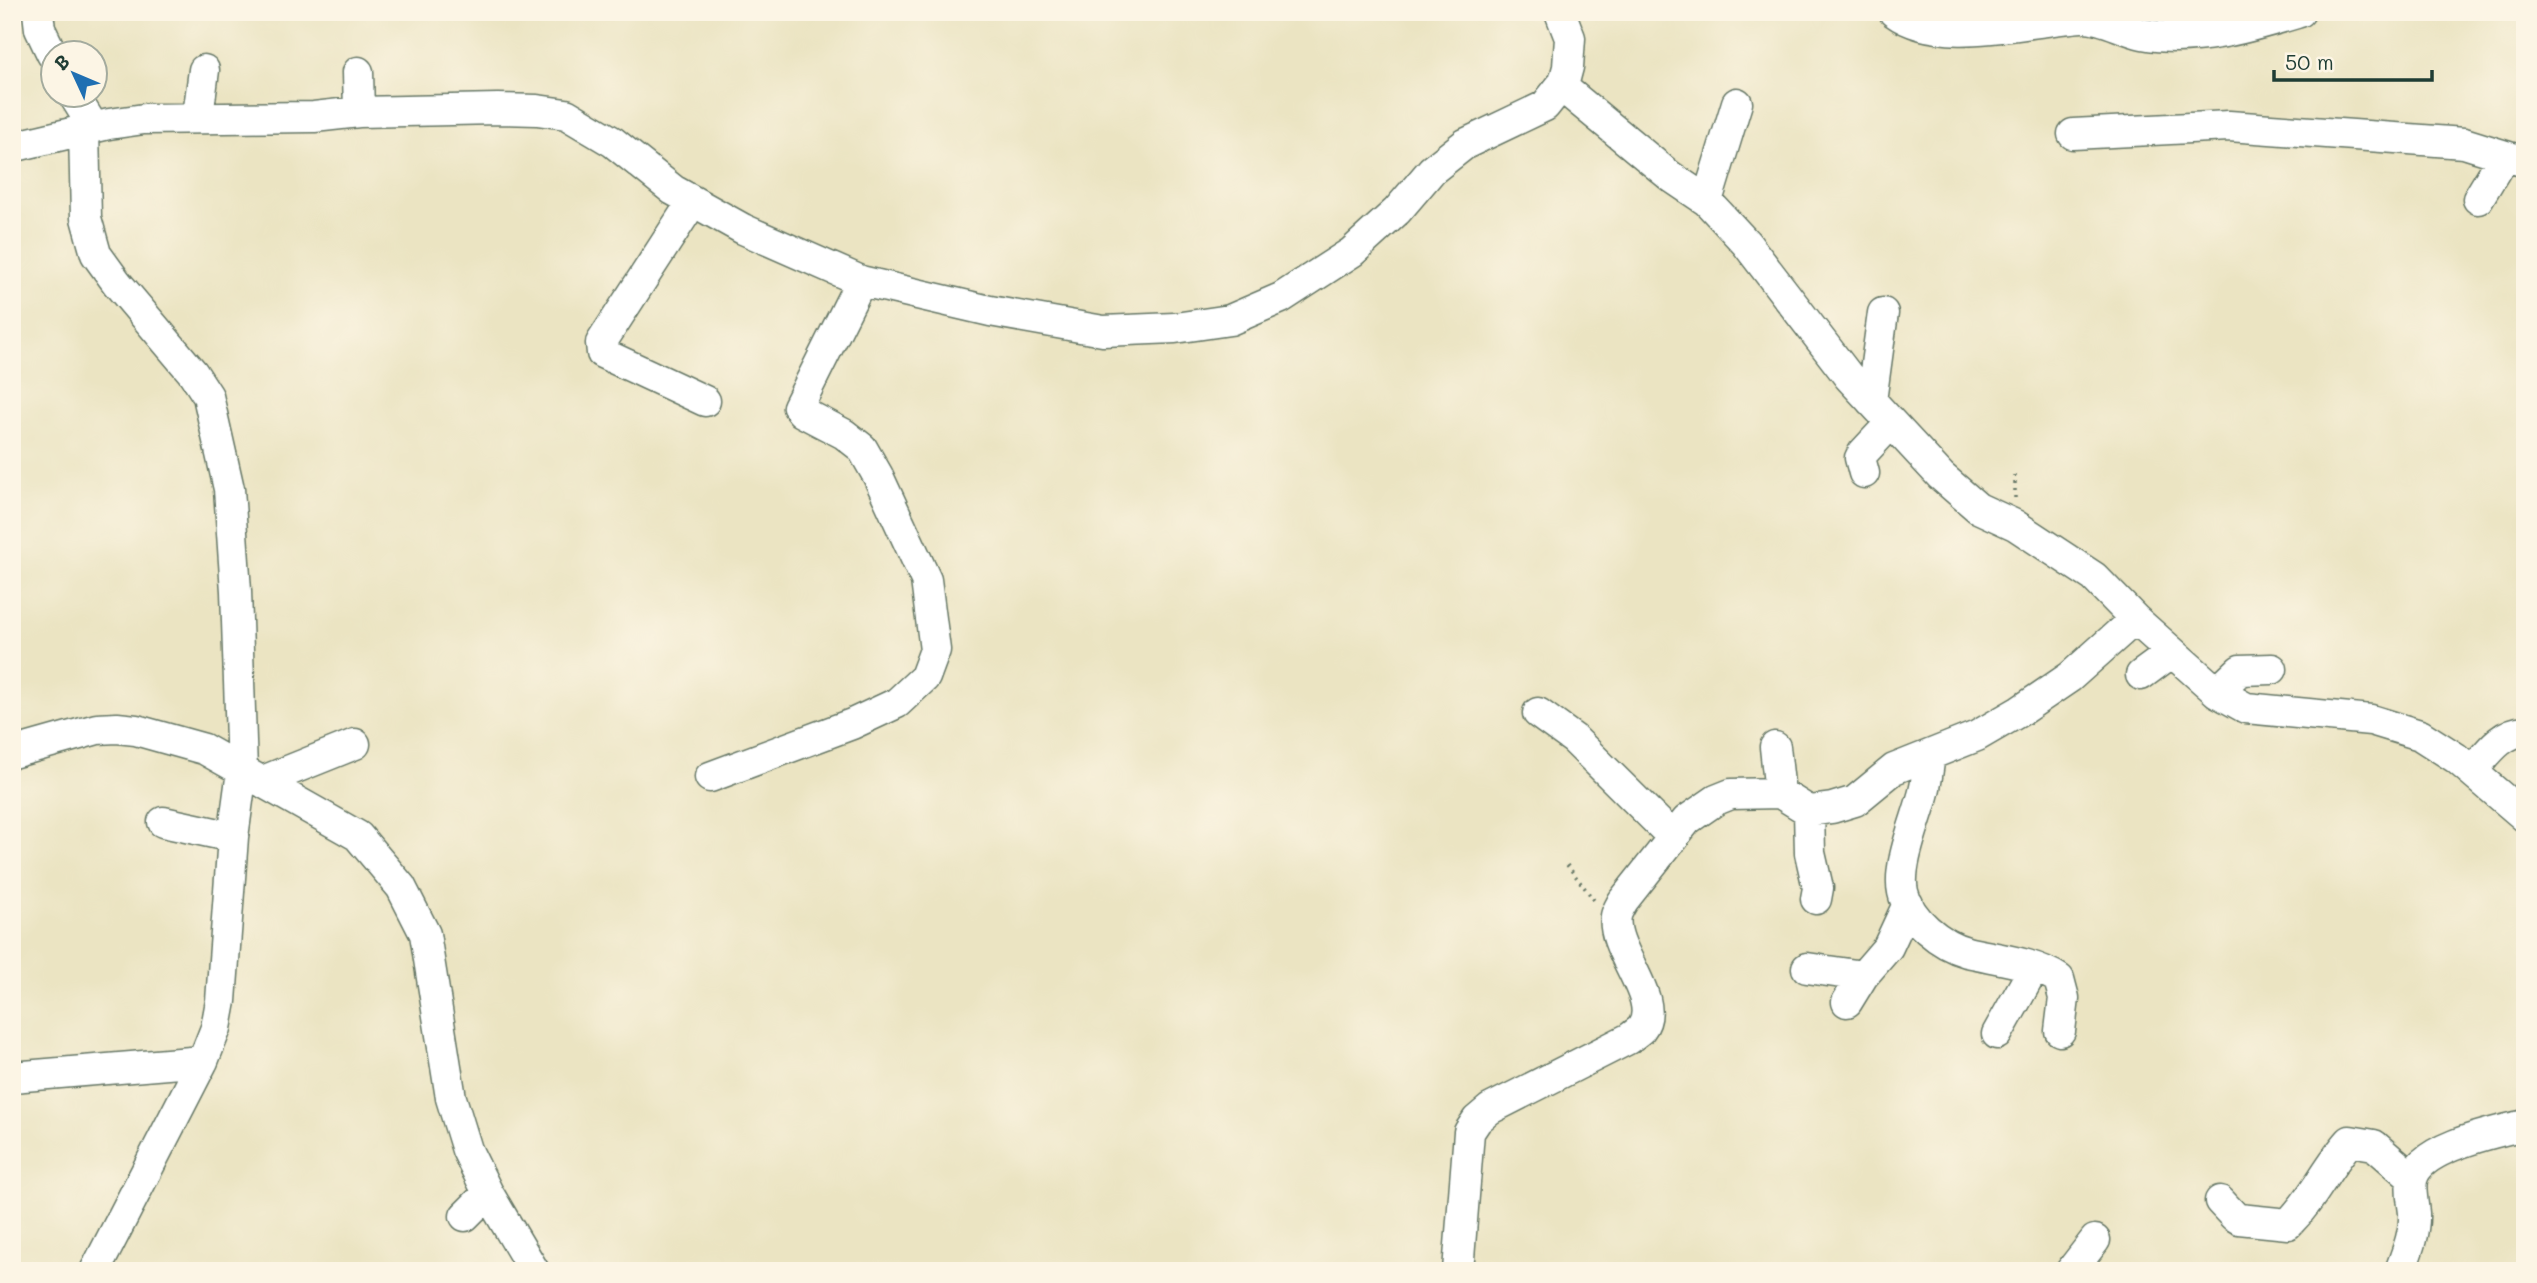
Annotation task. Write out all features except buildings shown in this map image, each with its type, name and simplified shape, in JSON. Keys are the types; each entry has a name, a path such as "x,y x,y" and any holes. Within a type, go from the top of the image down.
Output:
{"street":[{"path":"38,12 44,38"},
{"path":"12,147 144,119 314,117 359,112 498,109 566,114 613,142 673,190 743,229 861,281 990,311 1103,331 1175,328 1230,320 1281,298 1352,252 1397,211 1432,170 1465,144 1545,106 1564,82 1568,67 1570,38 1560,12"},
{"path":"1894,12 1924,26 1950,31 2085,14 2143,34 2195,37 2245,20 2300,12"},
{"path":"198,117 204,70"},
{"path":"358,72 359,112"},
{"path":"1561,86 1670,176 1707,201 1746,243 1849,377 1941,476 1978,508 2015,525 2094,577 2171,653 2217,692 2246,708 2371,720 2420,735 2472,771 2525,817"},
{"path":"1707,201 1737,103"},
{"path":"79,108 89,129 86,218 96,254 193,373 208,396 213,410 229,489 252,776 233,837 221,1001 216,1028 203,1060 95,1271"},
{"path":"2073,134 2229,126 2464,143 2514,159 2478,199"},
{"path":"693,201 600,343 600,349 602,353 705,401"},
{"path":"710,777 852,724 897,702 925,677 936,650 926,580 862,448 798,407 861,281"},
{"path":"1871,401 1883,313"},
{"path":"1864,473 1861,463 1863,453 1891,423"},
{"path":"1458,1271 1469,1132 1477,1120 1490,1109 1628,1039 1641,1028 1647,1017 1647,1003 1620,943 1616,914 1623,901 1687,820 1716,800 1731,794 1780,793 1809,811 1854,801 1894,769 1977,736 2020,711 2070,677 2135,619"},
{"path":"2141,675 2171,653"},
{"path":"2217,692 2241,670 2272,669"},
{"path":"1538,713 1574,739 1674,838"},
{"path":"12,753 97,729 117,728 204,748 358,836 401,887 425,934 451,1098 467,1150 488,1193 534,1271"},
{"path":"2472,771 2505,736 2525,731"},
{"path":"252,776 355,744"},
{"path":"1775,747 1780,793"},
{"path":"1930,755 1924,790 1904,866 1903,891 1908,904 1927,931 1953,948 2046,970 2059,979 2064,998 2060,1031"},
{"path":"1809,811 1810,853 1818,888 1816,899"},
{"path":"163,822 233,837"},
{"path":"1847,1002 1863,976 1888,947 1908,904"},
{"path":"1807,968 1863,976"},
{"path":"1997,1034 2034,968"},
{"path":"12,1077 203,1060"},
{"path":"2400,1271 2410,1241 2414,1214 2412,1178 2423,1161 2486,1134 2525,1125"},
{"path":"2220,1201 2239,1219 2288,1224 2307,1205 2335,1158 2350,1141 2374,1146 2412,1178"},
{"path":"465,1216 488,1193"},
{"path":"2071,1271 2095,1240"}],"path":[{"path":"1567,865 1599,905 1616,914"}]}
